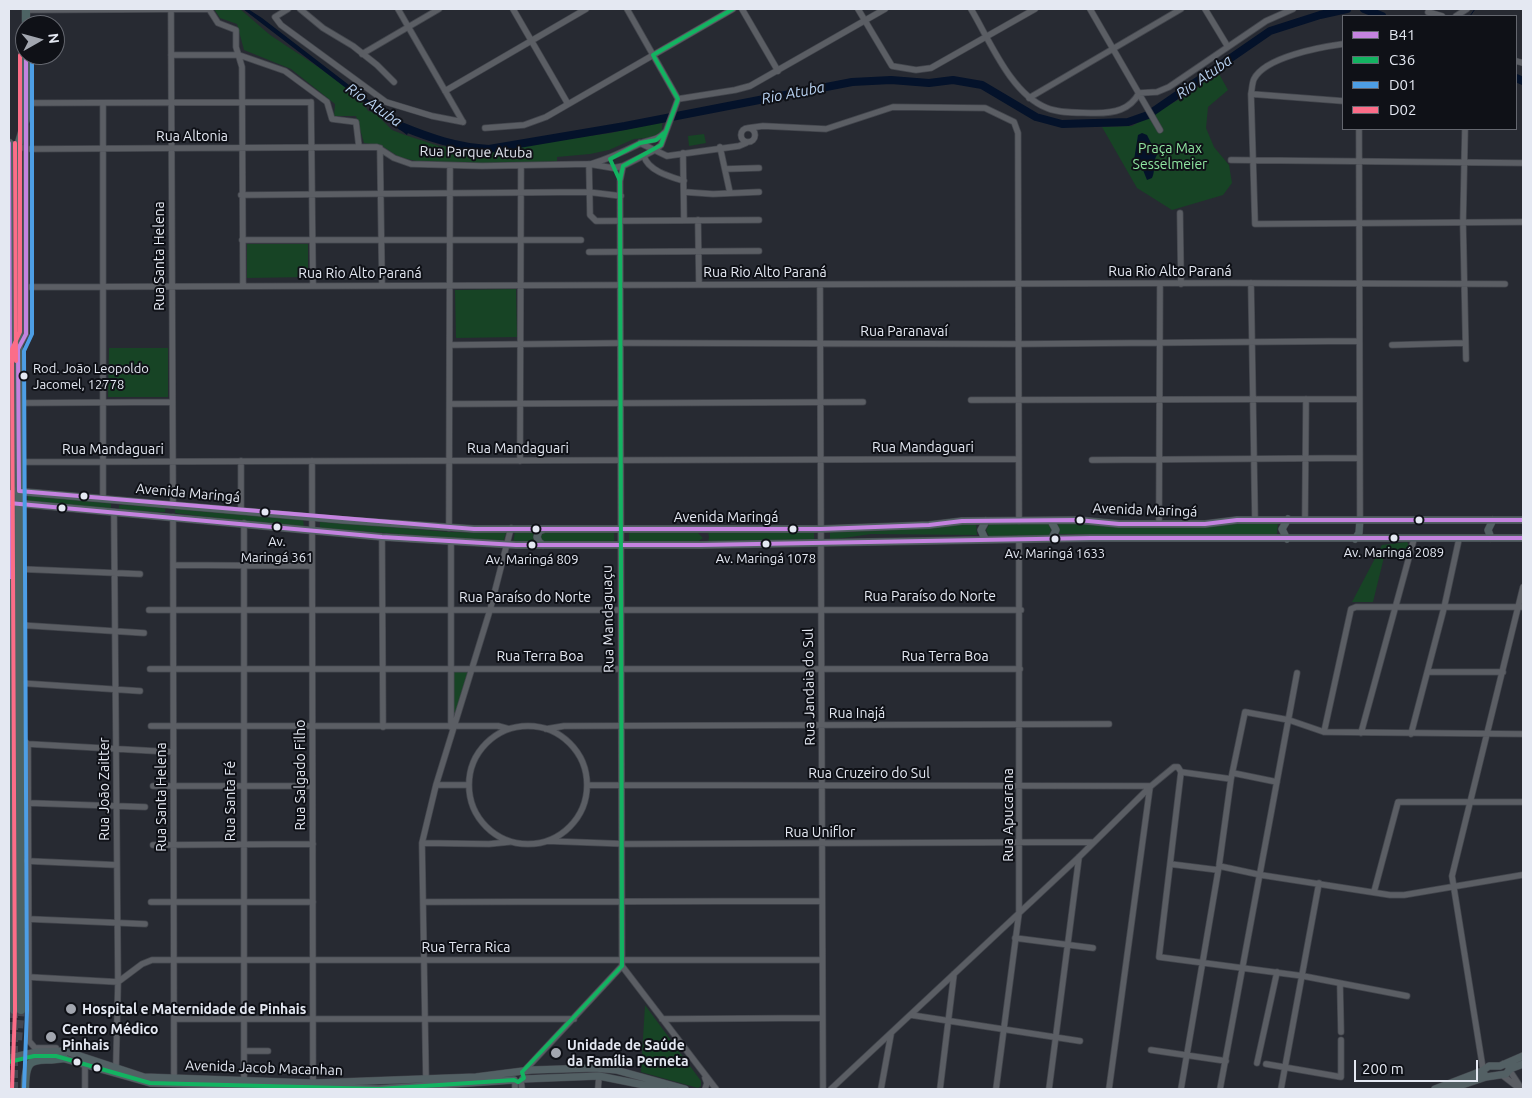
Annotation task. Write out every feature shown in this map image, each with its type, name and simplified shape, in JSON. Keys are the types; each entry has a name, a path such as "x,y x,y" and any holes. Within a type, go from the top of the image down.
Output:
{"highway":[{"path":"13,490 18,462 22,148 26,120 26,65"},
{"path":"9,143 10,383 13,490 10,577 13,708 10,829 17,1010 20,861 19,737 13,708 19,683 19,569 13,503"},
{"path":"9,896 12,886"},
{"path":"25,1089 25,1071 30,1064 38,1060 65,1055"}],"main road":[{"name":"Avenida Maringá","path":"13,490 449,528 821,529 986,521 1051,520 1159,524 1204,524 1288,519 1523,520"},
{"path":"114,500 114,512"},
{"name":"Avenida Maringá","path":"13,503 382,537 508,545 701,545 1052,538 1523,538"},
{"path":"172,517 173,504"},
{"path":"1287,539 1282,529 1288,519"},
{"path":"1355,539 1359,533 1360,519"},
{"path":"1051,520 1056,528 1052,538"},
{"path":"1491,538 1488,530 1493,520"},
{"path":"985,539 981,530 986,521"},
{"path":"544,545 536,537 539,531 545,529"},
{"path":"701,529 704,536 701,545"},
{"name":"Avenida Jacob Macanhan","path":"18,1058 65,1055 115,1070 142,1085 215,1083 244,1079 312,1087"},
{"name":"Avenida Jacob Macanhan","path":"65,1055 85,1064 144,1077 174,1078 262,1087 379,1087 426,1083 599,1076 664,1089"},
{"path":"1450,1089 1485,1071 1502,1075 1523,1056"},
{"path":"9,1058 18,1058"},
{"path":"9,1062 18,1058"},
{"path":"1435,1089 1498,1067 1508,1068 1523,1064"},
{"name":"Avenida Jacob Macanhan","path":"518,1080 538,1070 595,1068 616,1070 685,1089"},
{"path":"537,1079 538,1070"}],"street":[{"path":"26,9 209,9 218,23 236,30 242,67 241,195 243,286"},
{"name":"Rua Santa Helena","path":"171,9 173,504"},
{"path":"286,9 275,16 283,27 380,98 427,114 463,122 398,9"},
{"path":"300,9 323,28 352,44 362,54 377,64 394,82"},
{"path":"362,54 439,9"},
{"path":"513,9 568,104"},
{"path":"445,91 586,9"},
{"path":"589,164 613,168 623,166 655,150 661,144 668,129 677,101 627,9"},
{"path":"485,128 532,123 733,9"},
{"path":"742,9 778,71"},
{"path":"858,9 892,66 927,69 1035,9"},
{"path":"677,101 750,86 884,9"},
{"path":"971,9 1018,89 1029,98 1053,110 1104,112 1127,107 1135,100 1139,93"},
{"path":"1090,9 1160,130"},
{"path":"1029,98 1181,9"},
{"path":"1205,9 1228,47"},
{"path":"1139,93 1163,90 1275,16 1293,9"},
{"path":"1428,12 1438,15"},
{"path":"1342,44 1300,52 1268,66 1254,78 1251,94 1255,224 1523,222"},
{"path":"171,55 239,55 285,71 326,102 332,119 356,122 359,147 380,148 382,286"},
{"path":"1251,94 1342,101"},
{"path":"26,103 311,102 319,95"},
{"path":"311,102 313,286"},
{"path":"103,103 103,498"},
{"path":"744,141 742,131 748,128 763,126 826,129 892,108 985,108 1014,122 1018,133 1020,285 1019,521"},
{"path":"640,143 667,156 731,146 744,141 753,141 755,134 763,126"},
{"path":"748,128 753,130 755,134"},
{"path":"589,164 611,158 640,143 656,140 668,129"},
{"path":"1359,130 1358,458 1360,519"},
{"path":"1465,130 1463,223 1464,343 1466,359"},
{"name":"Rua Altonia","path":"9,143 22,148 359,147"},
{"path":"640,143 645,148 645,160 658,171 684,181"},
{"path":"661,144 667,156"},
{"path":"720,147 730,193"},
{"path":"18,349 26,334 22,148"},
{"name":"Rua Parque Atuba","path":"380,148 401,162 450,166 589,164"},
{"path":"682,153 684,220"},
{"name":"Rua Mandaguaçu","path":"611,158 610,162 620,181"},
{"path":"1231,160 1523,163"},
{"path":"589,164 588,192 590,215 596,221 759,220"},
{"path":"449,528 450,166"},
{"path":"520,461 521,166"},
{"name":"Rua Mandaguaçu","path":"622,963 620,181 623,166"},
{"path":"725,169 759,168"},
{"path":"241,195 588,192 621,196"},
{"path":"684,192 759,192"},
{"path":"1180,213 1181,284"},
{"path":"698,220 699,285"},
{"path":"242,240 581,240"},
{"path":"589,252 759,251"},
{"path":"1252,283 1256,458 1255,520"},
{"name":"Rua Rio Alto Paraná","path":"26,287 1252,283 1505,284"},
{"path":"1159,524 1160,284"},
{"name":"Rua Jandaia do Sul","path":"820,285 821,1018 823,1089"},
{"name":"Rua Paranavaí","path":"450,345 621,343 1019,344 1358,341"},
{"path":"1392,345 1464,343"},
{"path":"1305,519 1306,399"},
{"path":"971,400 1359,399"},
{"path":"18,403 172,402"},
{"path":"450,404 863,402"},
{"path":"1092,460 1358,458"},
{"name":"Rua Mandaguari","path":"18,462 1018,459"},
{"path":"241,461 241,510"},
{"name":"Rua Salgado Filho","path":"312,461 312,1087"},
{"name":"Rua João Zaitter","path":"114,512 118,923 115,1070"},
{"name":"Rua Santa Helena","path":"172,517 174,1078"},
{"name":"Rua Santa Fé","path":"244,523 242,567 242,960 244,1079"},
{"path":"426,1083 422,843 436,785 490,610 511,528"},
{"path":"382,537 381,668 383,727"},
{"path":"1361,733 1397,608 1414,538"},
{"path":"1411,734 1444,608 1459,538"},
{"name":"Rua Apucarana","path":"996,1089 1002,1029 1019,913 1021,610 1019,539"},
{"path":"451,542 453,726"},
{"path":"173,565 242,567 312,566"},
{"path":"19,569 140,574"},
{"path":"1485,1071 1452,887 1452,876 1502,672 1521,607 1523,587"},
{"path":"1324,732 1351,609 1356,607 1521,607"},
{"name":"Rua Paraíso do Norte","path":"149,610 820,608 1021,610"},
{"path":"19,625 144,632"},
{"name":"Rua Terra Boa","path":"150,669 1020,669"},
{"path":"1428,672 1502,672"},
{"path":"1220,1089 1298,673"},
{"path":"19,683 140,691"},
{"path":"1181,1089 1232,776 1245,712 1289,720 1324,732 1523,734"},
{"name":"Rua Inajá","path":"546,729 564,726 1109,724"},
{"path":"151,726 498,726 510,729 532,726 546,729 565,739 575,751 583,764 586,785 585,799 575,819 560,834 547,841 523,844 497,835 486,826 474,807 469,785 474,761 480,750 489,741 510,729"},
{"path":"19,737 28,744 173,752"},
{"path":"28,744 28,977 30,1043 35,1048 65,1055"},
{"path":"831,1089 1079,857 1151,786 1174,767 1178,767 1181,772 1159,957 1303,976 1407,996"},
{"path":"1181,772 1277,782"},
{"path":"436,785 469,785"},
{"name":"Rua Cruzeiro do Sul","path":"586,785 1151,786"},
{"path":"153,786 312,786"},
{"path":"1109,1089 1151,786"},
{"path":"1374,892 1398,802 1523,802"},
{"path":"29,803 145,807"},
{"path":"422,843 489,844 511,841"},
{"name":"Rua Uniflor","path":"547,841 622,844 1094,842"},
{"path":"153,845 313,844"},
{"path":"1049,1089 1079,857"},
{"path":"20,861 117,865"},
{"path":"1170,864 1218,868 1404,895 1522,875"},
{"path":"1281,1089 1319,883"},
{"path":"151,902 312,902"},
{"path":"424,902 822,902"},
{"path":"28,919 145,924"},
{"path":"1015,938 1093,948"},
{"name":"Rua Terra Rica","path":"118,982 146,962 174,961 425,960 622,963 821,960"},
{"path":"522,1089 518,1080 622,963 716,1089"},
{"path":"1257,1063 1277,972"},
{"path":"940,1089 954,974"},
{"path":"28,977 118,982"},
{"path":"1340,984 1341,1032"},
{"path":"911,1015 1080,1040"},
{"path":"662,1019 821,1018"},
{"path":"174,1019 574,1019"},
{"path":"881,1089 890,1034"},
{"path":"1266,1064 1341,1078 1341,1040"},
{"path":"1152,1050 1226,1061"},
{"path":"244,1051 268,1051"},
{"path":"85,1064 85,1089"},
{"path":"1508,1068 1522,1089"},
{"path":"702,1072 707,1083 705,1089"},
{"path":"1502,1075 1522,1089"},
{"path":"598,1089 599,1076"}],"green space":[{"path":"214,9 240,9 269,34 353,93 368,111 374,112 392,130 439,146 495,152 520,145 611,133 662,121 662,132 655,137 634,139 609,150 557,157 557,163 486,164 420,162 399,157 382,146 364,143 356,116 334,116 335,104 291,69 244,50 237,24 220,18"},
{"name":"Praça Max Sesselmeier","path":"1218,72 1228,90 1208,107 1206,128 1214,147 1229,165 1232,183 1223,195 1172,210 1137,188 1102,127 1132,126 1185,96"},
{"path":"704,134 706,143 689,146 688,136"},
{"path":"247,244 308,244 308,277 247,278"},
{"path":"516,289 517,337 456,338 455,290"},
{"path":"109,348 168,348 168,397 108,397"},
{"path":"28,494 111,502 111,509 28,501"},
{"path":"119,505 165,506 165,512 119,511"},
{"path":"175,506 303,518 304,528 175,513"},
{"path":"320,521 449,532 506,533 503,542 320,528"},
{"path":"1278,522 1277,534 1059,534 1058,523"},
{"path":"976,523 977,535 871,534 830,540 830,531"},
{"path":"990,523 1048,523 1051,530 1049,536 989,536 986,530"},
{"path":"629,531 698,533 703,538 699,541 629,542"},
{"path":"814,531 814,540 708,542 708,532"},
{"path":"515,532 614,532 614,543 513,543"},
{"path":"1407,542 1409,546 1406,557 1385,553 1373,602 1352,602 1382,545"},
{"path":"452,670 468,671 452,725"},
{"path":"645,1005 701,1081 701,1086 698,1088 641,1072"}],"water":[{"path":"243,9 248,9 262,18 397,122 410,128 407,135"},
{"path":"1142,133 1147,135 1157,155 1152,178 1147,180 1139,160 1134,160 1138,135"}],"waterway":[{"name":"Rio Atuba","path":"401,126 444,141 489,149 625,126 852,82 891,80 929,83 953,80 982,85 1036,117 1062,124 1128,122 1148,115 1270,31 1320,15 1347,9"},
{"name":"Rio Atuba","path":"1364,9 1379,15"},
{"path":"1471,15 1475,9"},
{"name":"Rio Atuba","path":"1517,78 1523,81"}],"tunnel":[{"path":"14,1010 14,1089"},
{"path":"18,1040 21,1010"}],"transit line":[{"name":"C36","path":"522,1072 622,966 620,181 623,166 661,145 678,99 653,55 733,9"},
{"name":"D02","path":"12,1089 15,1010 12,349 20,332 20,65"},
{"name":"B41","path":"26,65 26,334 18,349 19,491 474,529 821,529 929,525 962,521 1078,520 1119,524 1205,524 1237,520 1523,520"},
{"name":"D01","path":"24,1089 27,1010 24,351 32,334 32,65"},
{"name":"C36","path":"620,181 610,159 640,143 656,140 664,133"},
{"name":"B41","path":"9,143 10,361"},
{"name":"D02","path":"15,143 16,361"},
{"name":"B41","path":"9,577 11,577 11,492"},
{"name":"B41","path":"9,503 382,537 516,545 701,545 1091,538 1523,538"},
{"name":"C36","path":"9,1062 34,1056 56,1056 150,1083 379,1089 514,1080 518,1082 524,1078 522,1072"}],"place":[{"name":"Rod. João Leopoldo Jacomel, 12778","path":"24,376"},
{"name":"Av. Maringá 361","path":"277,527"},
{"name":"Av. Maringá 2089","path":"1394,538"},
{"name":"Av. Maringá 1633","path":"1055,539"},
{"name":"Av. Maringá 1078","path":"766,544"},
{"name":"Av. Maringá 809","path":"532,545"},
{"name":"Hospital e Maternidade de Pinhais","path":"71,1009"},
{"name":"Centro Médico Pinhais","path":"51,1037"},
{"name":"Unidade de Saúde da Família Perneta","path":"556,1053"}]}
